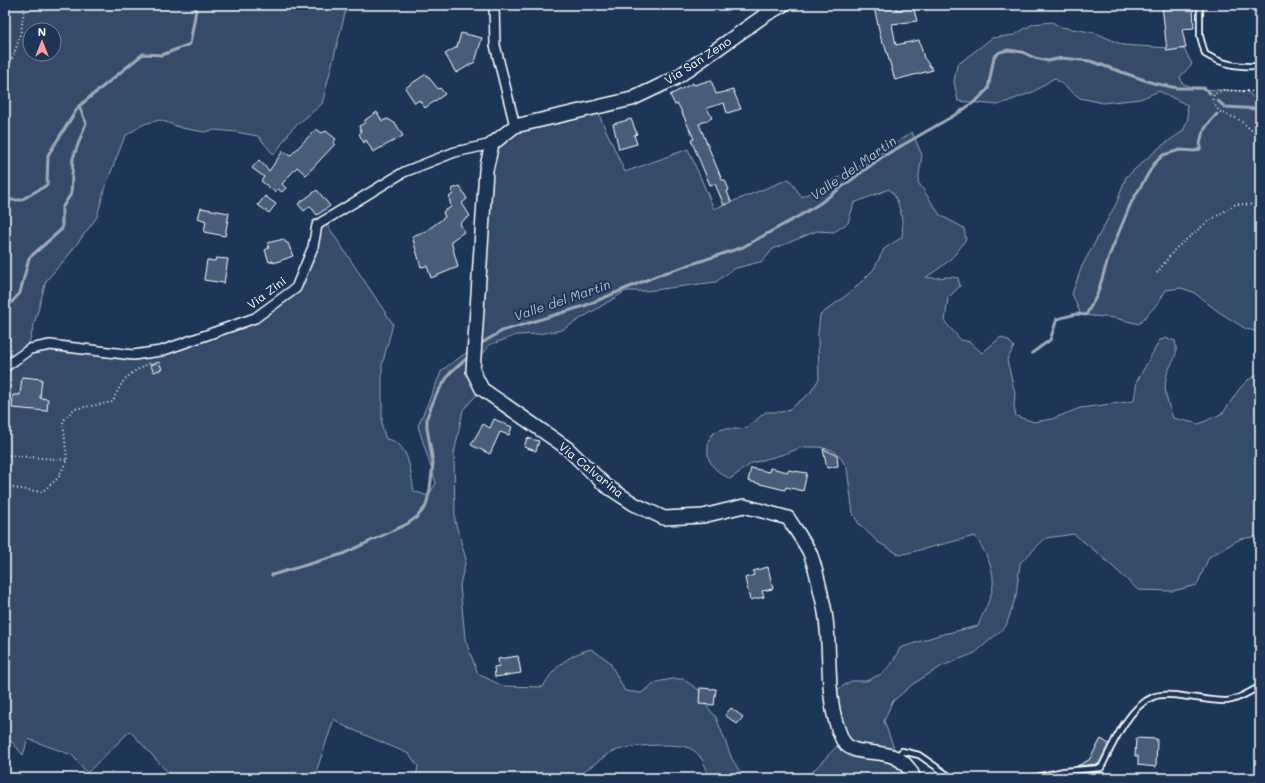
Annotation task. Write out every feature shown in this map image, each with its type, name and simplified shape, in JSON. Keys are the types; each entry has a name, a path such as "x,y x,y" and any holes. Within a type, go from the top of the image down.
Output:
{"street":[{"path":"492,144 515,126 496,45 494,5"},
{"name":"Via San Zeno","path":"515,126 632,99 676,78 765,15 783,5"},
{"name":"Via Zini","path":"5,368 30,349 50,345 133,356 161,351 255,318 296,288 313,247 317,224 404,172 455,152 492,144"},
{"name":"Via Calvarina","path":"492,144 486,170 473,348 473,371 482,389 567,448 606,485 634,504 664,518 703,516 744,506 788,518 809,553 824,608 834,715 842,741 856,750 897,757"},
{"path":"897,757 905,762 914,778"}],"lane":[{"path":"1200,5 1200,36 1205,54 1220,63 1242,67 1260,66"},
{"path":"1256,5 1260,20"},
{"path":"1032,778 1064,771 1101,768 1122,728 1141,705 1153,697 1164,695 1227,701 1260,686"},
{"path":"897,757 902,751 920,755 952,778"}],"path":[{"path":"5,72 13,58 23,26 24,5"},
{"path":"1260,92 1222,90 1214,94 1212,102 1220,112 1238,119 1260,137"},
{"path":"1157,273 1175,249 1206,223 1236,204 1260,205"},
{"path":"5,489 13,488 42,492 58,478 67,460 63,421 74,409 113,402 119,386 136,370 160,358 161,351"},
{"path":"5,455 67,460"}],"shaded area":[{"path":"5,5 347,5 322,104 292,129 274,155 258,136 215,130 204,132 182,128 160,120 144,124 125,136 105,187 97,217 68,256 46,281 26,354 52,346 132,354 154,351 273,307 301,276 311,232 324,220 393,324 382,365 382,427 386,439 394,441 400,446 408,459 414,491 428,496 436,483 418,426 442,370 473,348 492,144 515,126 595,106 625,172 688,149 714,209 789,179 802,197 871,160 912,132 922,155 918,182 940,215 964,228 966,239 948,261 926,277 958,278 960,286 948,298 945,322 961,340 970,342 982,353 1001,337 1009,341 1014,347 1007,360 1015,393 1014,407 1016,416 1034,422 1052,419 1080,408 1134,401 1137,381 1160,340 1167,338 1175,341 1176,347 1175,357 1167,374 1165,384 1167,399 1173,418 1199,424 1223,413 1240,388 1248,380 1260,373 1260,536 1240,539 1209,557 1197,585 1173,591 1138,590 1099,554 1074,534 1046,538 1020,563 1016,596 1006,626 975,653 942,666 913,684 892,702 884,721 897,757 914,778 810,778 813,771 842,741 832,693 851,681 866,681 883,673 893,662 900,648 939,635 978,626 989,600 993,584 993,576 989,562 979,542 975,536 900,555 878,542 859,524 853,514 847,468 839,455 832,450 819,447 803,447 752,463 730,479 716,470 710,462 708,452 710,439 717,431 724,429 745,428 766,412 781,412 790,409 810,393 819,379 818,334 820,315 852,291 874,269 884,249 902,237 900,211 896,198 889,189 854,203 848,223 834,232 817,231 773,249 763,261 733,269 716,282 646,291 626,291 562,330 538,334 517,335 489,345 473,371 482,389 463,410 454,454 455,521 466,559 460,585 465,639 478,674 503,686 543,687 552,673 563,662 583,651 591,649 609,661 625,691 641,693 657,682 672,679 683,679 699,690 704,703 716,717 732,759 744,778 707,778 706,769 702,759 695,751 686,747 659,745 626,748 610,753 585,770 585,778 416,778 418,766 409,754 344,726 334,719 314,778 173,778 130,731 87,773 72,755 28,739 23,755 12,742 5,739"},
{"path":"1052,22 1061,27 1096,33 1123,45 1184,49 1192,64 1180,77 1182,83 1196,89 1247,91 1257,101 1260,101 1260,332 1246,329 1219,312 1193,292 1181,288 1166,290 1158,303 1139,324 1115,318 1081,315 1072,294 1082,266 1117,202 1126,177 1160,147 1183,131 1188,119 1187,105 1159,91 1140,99 1103,103 1080,98 1054,78 1033,92 998,105 958,101 954,82 957,65 992,38 1014,35 1033,24"}],"building":[{"path":"882,5 895,5 897,10 913,6 917,21 892,24 896,45 919,40 924,58 933,70 895,80 884,43 882,43 874,7"},
{"path":"1162,5 1193,5 1194,28 1182,29 1186,48 1167,51"},
{"path":"461,33 482,38 475,62 456,73 445,54 457,47"},
{"path":"426,74 438,89 440,88 445,94 425,108 419,100 415,103 405,88"},
{"path":"711,80 716,94 733,90 741,109 727,113 724,103 707,108 712,118 699,124 722,180 725,180 729,190 727,191 731,202 724,205 715,184 710,185 691,140 694,139 678,104 675,105 670,95 693,83 694,85"},
{"path":"377,112 382,121 388,119 396,124 403,136 373,152 366,140 364,143 359,134 361,132 359,126 365,123 365,120"},
{"path":"631,119 637,134 634,135 637,144 619,149 613,124"},
{"path":"316,129 322,133 326,131 336,139 333,143 335,144 306,175 297,167 282,184 286,188 282,192 278,189 275,192 261,181 264,177 252,168 259,160 269,171 283,151 290,156"},
{"path":"460,186 467,199 462,203 470,216 460,223 464,232 451,241 458,267 431,278 427,266 421,267 412,236 426,231 445,217 443,212 451,207 449,197 453,194 452,189"},
{"path":"317,190 330,206 317,215 310,206 304,211 298,204"},
{"path":"265,196 276,204 269,213 258,205"},
{"path":"201,208 229,213 225,236 204,232 206,221 198,218"},
{"path":"284,239 286,243 288,243 293,256 274,263 273,261 269,262 265,250 269,248 267,243"},
{"path":"216,258 228,259 224,283 204,280 207,260 215,261"},
{"path":"159,362 162,369 154,372 150,365"},
{"path":"22,377 42,379 40,398 48,399 47,411 12,408 13,395 20,395"},
{"path":"494,419 512,427 509,435 500,432 490,454 471,445 483,424 490,428"},
{"path":"527,438 539,441 536,451 524,447"},
{"path":"823,449 837,455 838,466 827,468"},
{"path":"751,468 769,472 770,468 788,472 788,470 807,473 803,491 786,487 785,490 748,481"},
{"path":"768,567 773,589 762,591 764,597 750,600 745,578 754,575 753,571"},
{"path":"518,656 521,673 495,677 494,667 499,666 498,659"},
{"path":"700,688 716,689 714,705 699,704"},
{"path":"731,708 743,717 737,724 725,715"},
{"path":"1136,738 1157,739 1156,767 1138,765 1138,756 1135,756"},
{"path":"1101,739 1109,744 1099,764 1077,766 1089,760"},
{"path":"1101,772 1112,778 1055,778 1065,775"}],"waterway":[{"path":"5,306 11,303 20,293 29,258 62,229 62,208 71,194 73,158 86,123 79,106 143,54 162,55 190,44 196,10 195,5"},
{"name":"Valle del Martin","path":"482,343 502,331 584,306 656,276 743,247 799,216 819,204 882,157 960,112 977,100 988,89 994,57 1000,52 1008,50 1022,52 1035,58 1048,61 1062,58 1090,61 1153,83 1177,88 1204,88 1210,93"},
{"name":"Valle del Martin","path":"1218,101 1225,107 1260,109"},
{"path":"5,200 21,200 47,185 48,155 79,106"},
{"path":"1032,353 1050,340 1057,319 1076,314 1086,315 1097,295 1109,256 1131,203 1154,164 1163,155 1180,150 1195,151 1200,149 1202,134 1217,114"},
{"name":"Valle del Martin","path":"272,575 343,554 407,524 417,517 426,506 430,489 433,463 427,428 427,417 436,395 450,373 468,357"}]}
